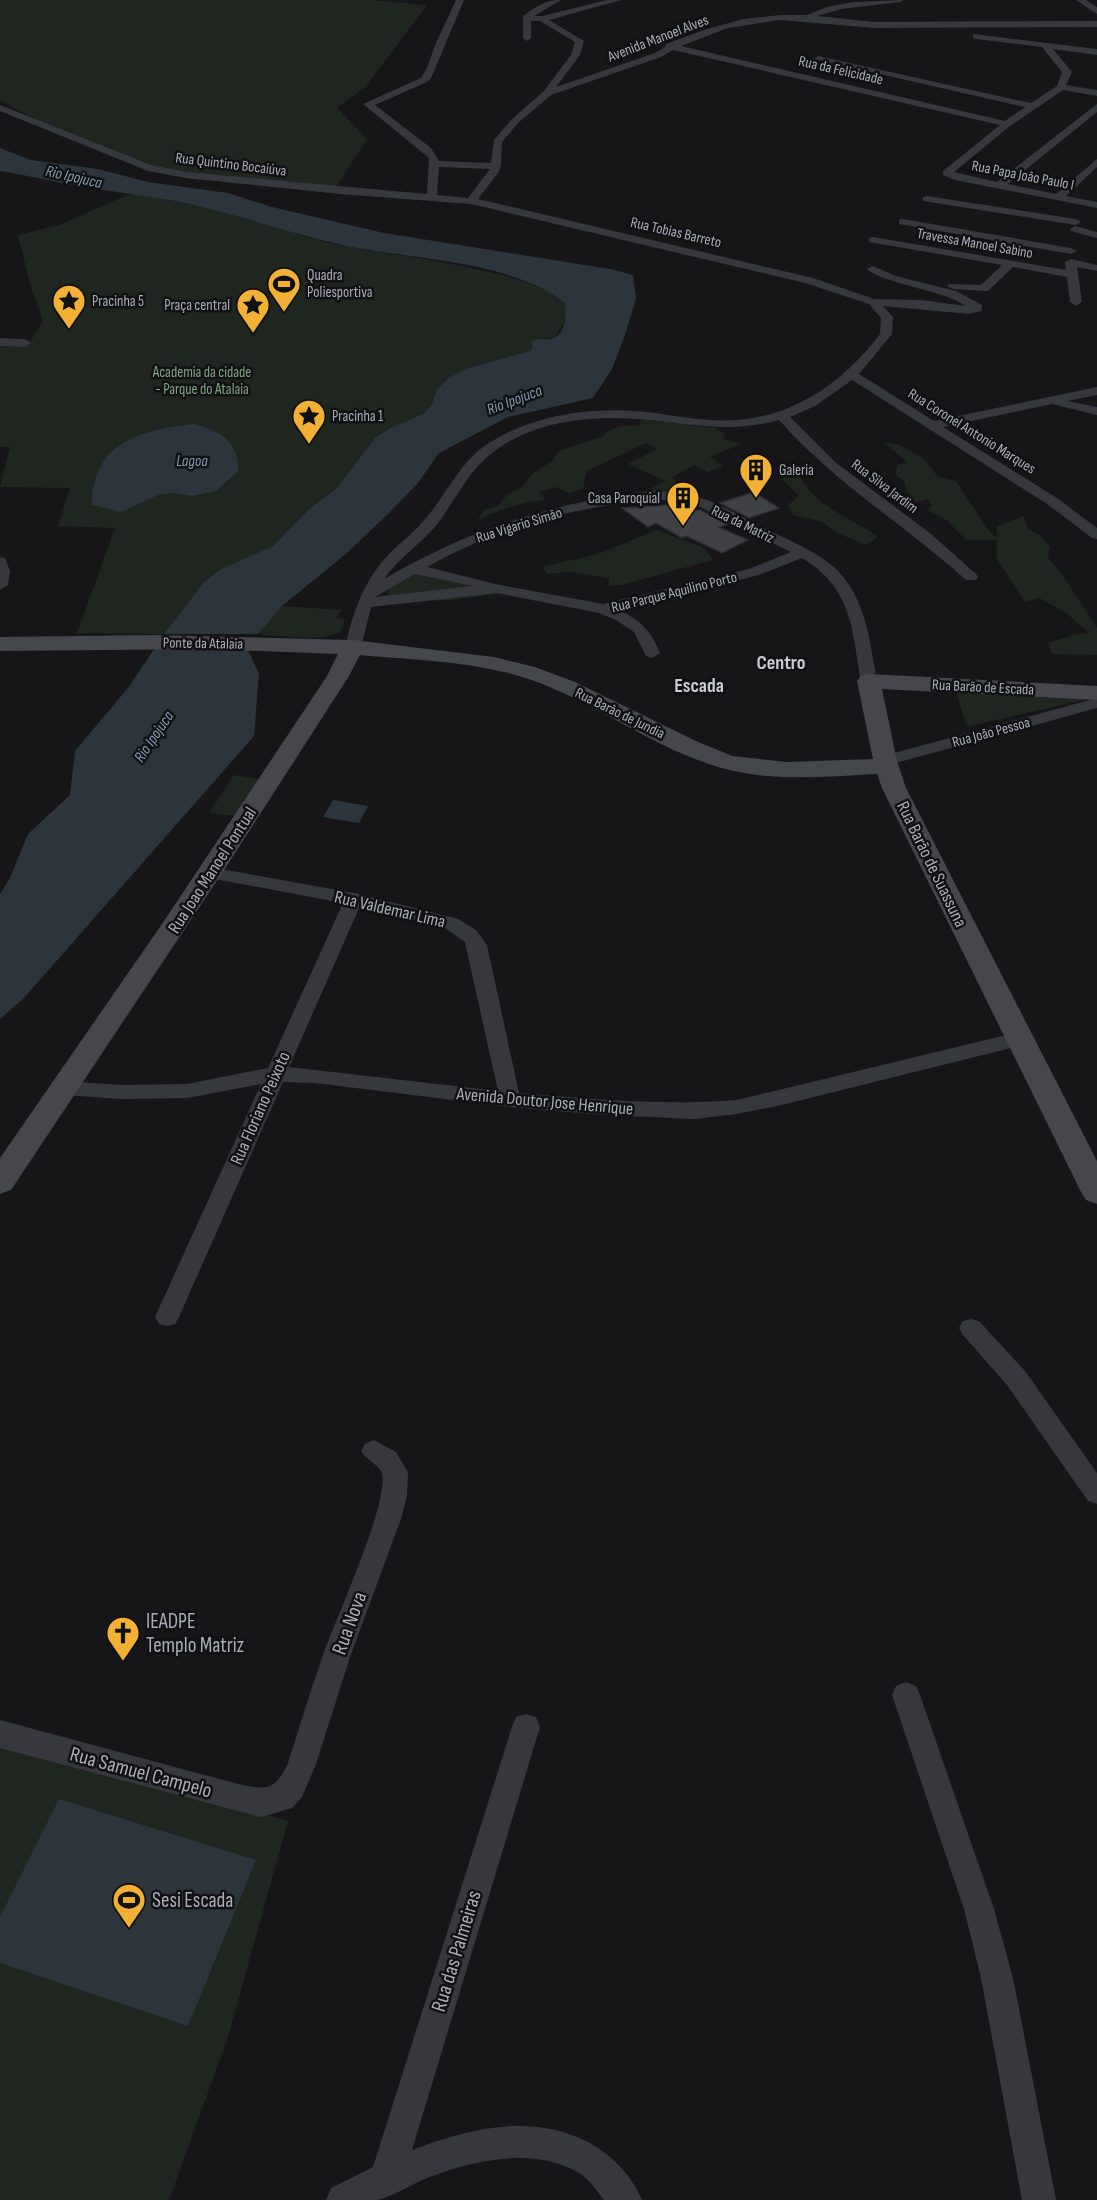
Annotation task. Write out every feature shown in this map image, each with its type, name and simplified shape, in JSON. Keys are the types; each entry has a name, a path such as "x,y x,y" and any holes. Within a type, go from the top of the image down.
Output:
{"street":[{"path":"432,198 435,164 428,150 368,104 423,80 434,67 439,46 460,0"},
{"path":"528,38 524,25 526,18 536,10 557,0"},
{"path":"526,18 542,19 617,0"},
{"path":"807,18 838,6 900,0"},
{"path":"1080,0 1097,11"},
{"name":"Avenida Manoel Alves","path":"471,201 489,181 496,166 497,142 515,121 548,93 658,55 669,46 692,36 758,19 807,18 847,24 886,25 1097,24"},
{"path":"542,19 580,42 577,52 552,83 548,93"},
{"path":"886,25 1097,52"},
{"path":"1007,124 1060,87 1067,72 1065,66 1044,44"},
{"name":"Rua da Felicidade","path":"669,46 1007,124"},
{"path":"818,59 1030,106"},
{"path":"1060,87 1097,93"},
{"path":"999,186 1097,107"},
{"name":"Rua Quintino Bocaiúva","path":"0,108 131,163 167,172 340,191 471,201"},
{"name":"Rua Papa João Paulo I","path":"1007,124 947,171 951,176 1093,204"},
{"path":"1058,197 1097,162"},
{"path":"435,164 496,166"},
{"path":"927,199 1076,226 1097,234"},
{"name":"Rua Tobias Barreto","path":"471,201 753,265 833,287 873,302 973,310 978,307 952,293"},
{"path":"1076,302 1071,263 1076,226 1093,204"},
{"path":"947,253 993,211"},
{"path":"903,222 975,226 1071,263 1097,268"},
{"name":"Travessa Manoel Sabino","path":"873,240 1010,264 1071,263"},
{"path":"952,293 942,286 984,289 1010,264"},
{"path":"873,269 892,279 952,293"},
{"path":"353,647 358,619 390,561 430,523 467,471 491,447 509,437 552,421 595,415 638,415 709,424 746,423 783,417 820,399 852,375 886,334 888,326 886,317 873,302"},
{"path":"0,342 25,344"},
{"name":"Rua Coronel Antonio Marques","path":"852,375 1074,516 1097,535"},
{"path":"932,425 1097,391"},
{"path":"1052,401 1097,411"},
{"name":"Rua Silva Jardim","path":"783,417 801,439 826,461 864,493 921,533 971,577"},
{"name":"Rua Vigario Simão","path":"367,599 414,568 468,540 566,510 639,497 683,497"},
{"name":"Rua da Matriz","path":"683,497 733,518 802,553"},
{"path":"802,553 836,578 849,597 869,681"},
{"name":"Rua Parque Aquilino Porto","path":"367,599 497,588 603,609 754,572 802,553"},
{"path":"0,561 3,571 0,585"},
{"path":"414,568 497,588"},
{"path":"603,609 641,628 652,653"},
{"name":"Ponte da Atalaia","path":"0,644 139,642 353,647"},
{"name":"Rua Barão de Jundia","path":"353,647 476,661 530,672 558,683 699,752 726,762 783,770 885,764"},
{"name":"Rua Joao Manoel Pontual","path":"0,1182 210,873 338,676 353,647"},
{"name":"Rua Barão de Escada","path":"869,681 1097,693"},
{"name":"Rua Barão de Suassuna","path":"869,681 885,764 894,788 1097,1192"},
{"name":"Rua João Pessoa","path":"885,764 1097,703"},
{"name":"Rua Valdemar Lima","path":"210,873 354,899 451,923 472,936 477,945 510,1100"},
{"name":"Rua Floriano Peixoto","path":"167,1317 354,899"},
{"name":"Avenida Doutor Jose Henrique","path":"65,1088 121,1092 187,1091 276,1074 315,1076 510,1100 694,1111 737,1107 782,1098 1019,1039"},
{"path":"971,1328 1016,1378 1094,1481"},
{"name":"Rua Nova","path":"282,1798 292,1787 302,1764 336,1657 388,1519 394,1495 395,1472 387,1460 374,1451"},
{"path":"906,1695 982,1920 1006,2023 1039,2200"},
{"name":"Rua das Palmeiras","path":"387,2176 526,1727"},
{"name":"Rua Samuel Campelo","path":"0,1734 242,1799 261,1803 282,1798"},
{"path":"343,2200 387,2176 476,2146 520,2142 558,2145 592,2162 625,2200"}],"green space":[{"path":"0,0 373,0 427,5 366,86 337,108 367,139 335,189 181,173 127,162 0,100"},
{"name":"Academia da cidade - Parque do Atalaia","path":"132,193 243,217 329,243 451,264 508,277 543,290 565,303 568,317 555,337 542,338 530,351 468,368 437,389 431,406 423,414 390,428 375,438 337,488 309,509 273,546 221,569 204,582 164,634 77,633 115,528 58,526 70,488 0,487 10,447 0,447 0,347 28,345 43,321 30,284 18,235 59,225"},
{"path":"641,419 716,428 725,434 724,439 741,444 710,457 723,466 708,472 694,465 672,478 685,487 663,498 635,497 665,481 628,464 657,449 646,443 587,471 583,489 567,493 556,487 539,492 546,500 528,502 477,520 486,509 498,506 506,496 523,486 533,473 552,461 559,451 603,436 620,426 639,426"},
{"path":"884,442 898,444 925,460 938,477 956,481 986,527 997,539 997,526 1024,516 1028,529 1040,535 1050,547 1048,558 1062,574 1097,628 1097,655 1052,654 1048,643 1073,635 1089,633 1065,612 1039,598 1025,602 997,559 997,540 966,540 948,521 928,510 932,505 928,499 915,502 906,490 904,481 896,475 897,465 908,463"},
{"path":"799,473 813,495 878,537 866,545 837,533 822,522 793,515 788,505 799,496 781,478"},
{"path":"657,530 704,548 713,560 621,585 609,586 609,578 570,572 547,574 542,567 598,554"},
{"path":"416,570 520,591 452,600 385,603 389,588"},
{"path":"282,606 342,610 336,618 344,619 343,626 339,632 323,637 258,634"},
{"path":"956,691 1085,700 969,726 966,725"},
{"path":"234,775 259,779 234,816 209,813"},
{"name":"Sesi Escada","path":"0,1741 288,1821 228,2037 169,2200 0,2200"}],"water":[{"name":"Rio Ipojuca","path":"0,148 31,160 98,169 148,182 228,193 272,207 384,233 610,269 633,275 636,299 612,369 593,398 508,417 439,453 418,483 389,513 347,553 282,606 258,634 164,634 204,582 221,569 273,546 309,509 337,488 375,438 390,428 423,414 431,406 437,389 449,378 468,368 530,351 533,347 531,342 537,339 549,339 559,334 564,325 565,303 542,288 516,277 487,269 342,245 191,204 0,171"},
{"name":"Lagoa","path":"194,424 219,434 231,444 235,452 238,471 216,491 192,496 175,493 160,494 121,512 92,505 94,484 100,467 110,453 123,443 138,436 156,430"},
{"name":"Rio Ipojuca","path":"155,648 248,650 259,674 254,736 24,998 0,1019 0,894 10,878 28,834 70,795 75,751 128,688"},
{"path":"333,800 368,806 359,823 323,817"},
{"path":"59,1799 256,1860 188,2026 0,1963 0,1917"}],"building":[{"path":"754,492 779,508 749,518 720,503"},
{"path":"669,505 684,512 700,510 729,524 718,527 748,540 722,553 687,536 682,538 656,523 648,527 622,508"}],"place":[{"name":"Quadra Poliesportiva","path":"284,313"},
{"name":"Pracinha 5","path":"69,330"},
{"name":"Praça central","path":"253,334"},
{"name":"Pracinha 1","path":"309,445"},
{"name":"Galeria","path":"756,499"},
{"name":"Casa Paroquial","path":"683,527"},
{"name":"IEADPE Templo Matriz","path":"123,1662"},
{"name":"Sesi Escada","path":"129,1929"}],"district":[{"name":"Centro","path":"781,662"},
{"name":"Escada","path":"699,685"}]}
